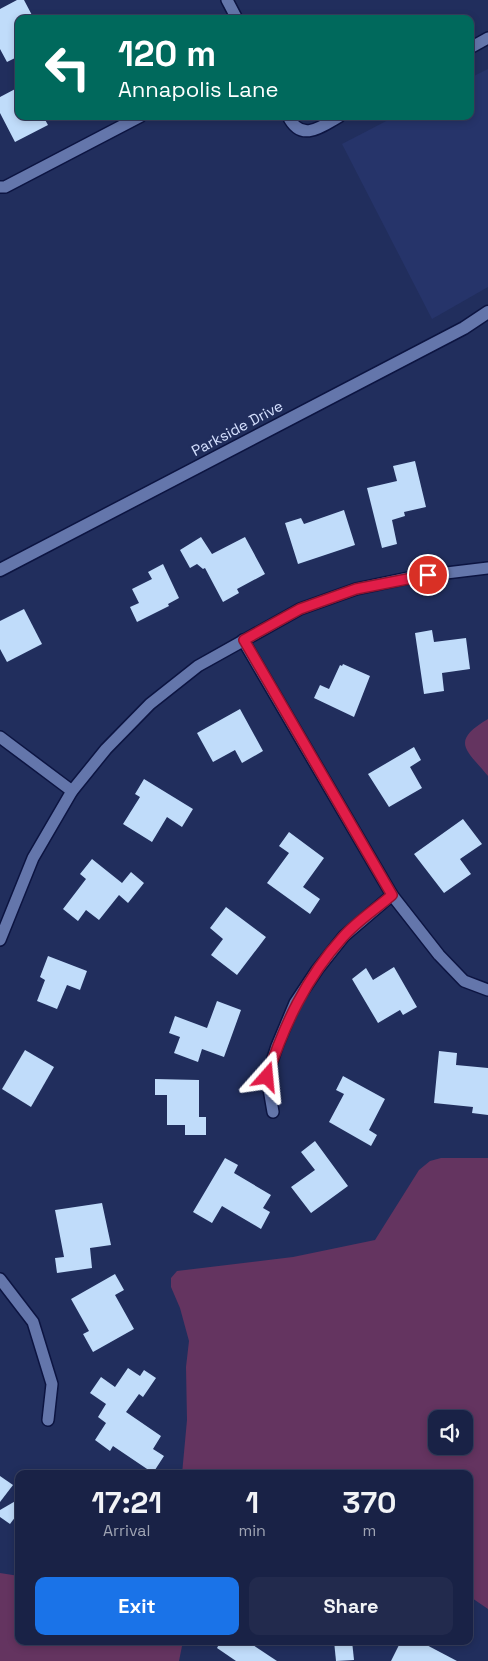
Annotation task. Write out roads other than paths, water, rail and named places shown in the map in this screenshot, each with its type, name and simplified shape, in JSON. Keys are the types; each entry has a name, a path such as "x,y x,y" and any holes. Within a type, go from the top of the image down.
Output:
{"street":[{"path":"227,0 235,15"},
{"path":"474,46 488,38"},
{"path":"0,187 5,187 133,120"},
{"path":"290,120 292,126 302,131 315,129 332,120"},
{"name":"Parkside Drive","path":"0,570 446,337 488,312"},
{"path":"0,940 33,858 72,791 106,750 150,704 198,666 300,609 356,589 413,577 488,568"},
{"path":"244,640 392,895 439,955 464,981 488,990"},
{"path":"0,737 72,791"},
{"path":"273,1112 267,1077 295,1003 317,970 344,936 392,895"},
{"path":"0,1279 32,1322 52,1384 48,1420"}]}
